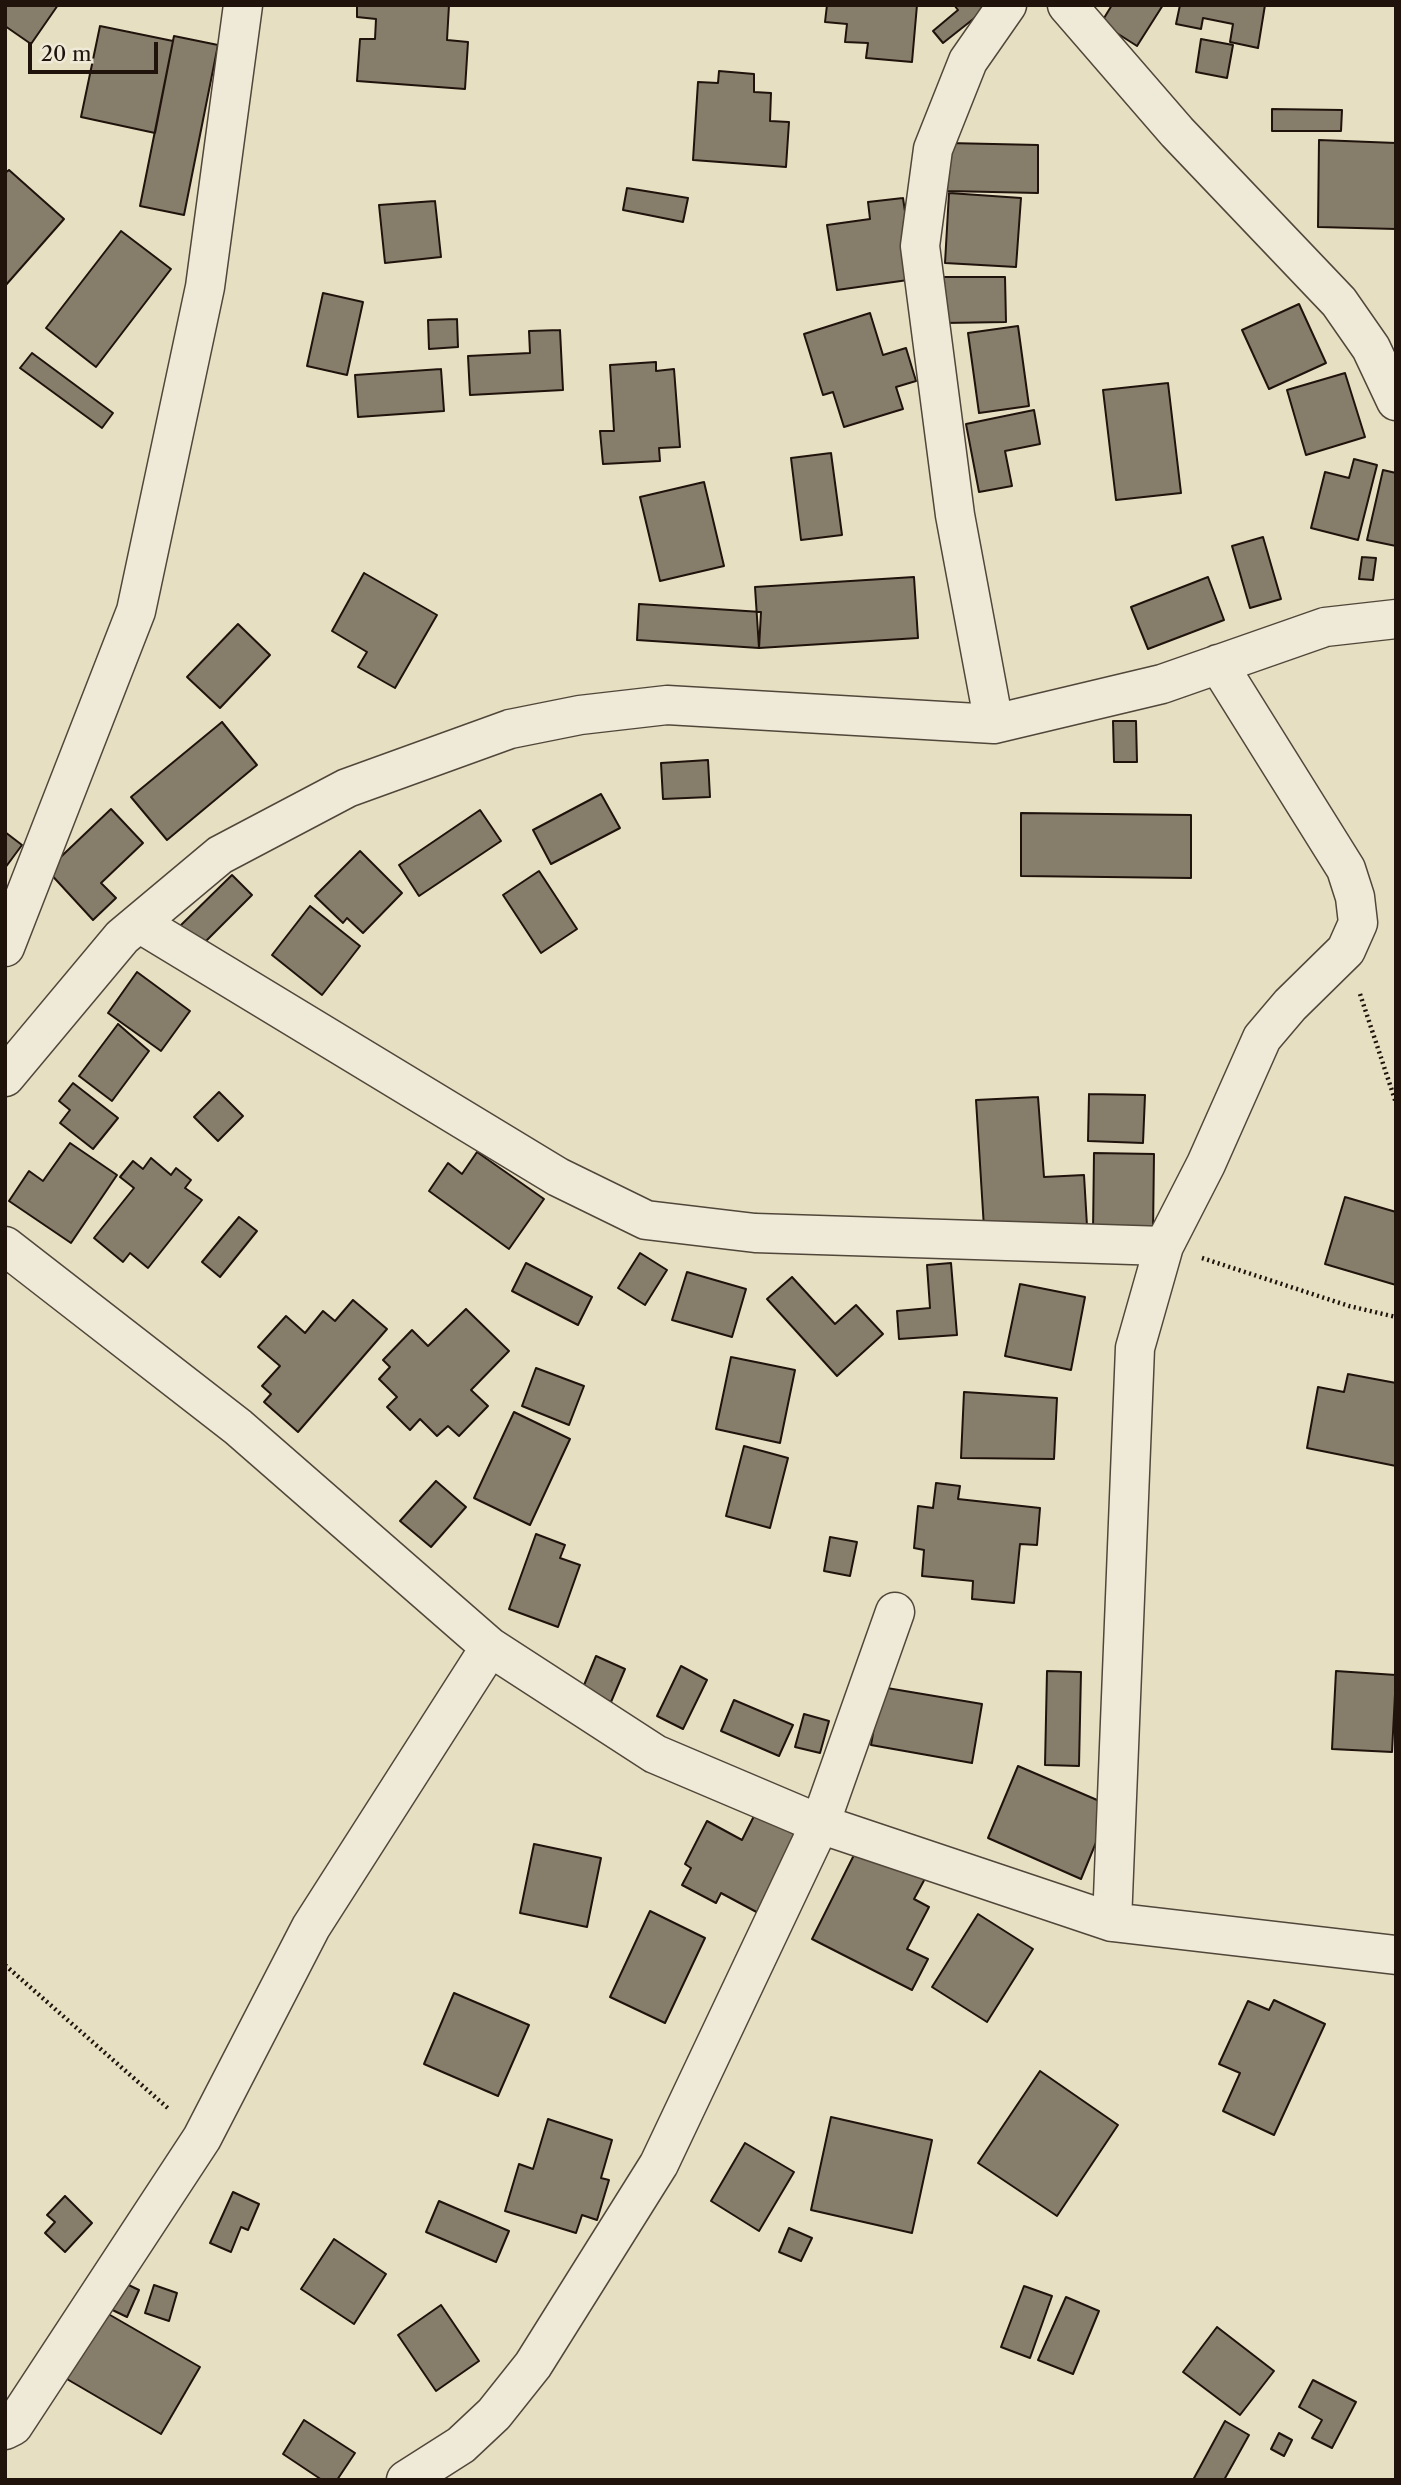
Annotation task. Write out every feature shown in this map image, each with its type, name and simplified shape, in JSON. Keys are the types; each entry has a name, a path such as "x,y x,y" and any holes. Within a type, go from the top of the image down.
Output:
{"street":[{"path":"5,947 136,611 205,287 243,5"},
{"path":"994,724 955,515 920,246 933,149 968,61 1007,5"},
{"path":"1067,5 1177,132 1339,302 1371,348 1396,401"},
{"path":"5,1077 122,937 220,855 347,788 510,729 580,715 667,705 994,724 1161,684 1325,627 1396,619"},
{"path":"1112,1922 1135,1348 1164,1246 1206,1164 1262,1038 1290,1005 1346,950 1358,923 1355,897 1346,869 1218,664"},
{"path":"139,923 558,1177 646,1220 755,1233 1164,1246"},
{"path":"5,1245 238,1427 490,1647 655,1754 820,1824 1112,1922 1396,1955"},
{"path":"406,2480 461,2445 494,2414 567,2314 659,2164 820,1824 895,1612"},
{"path":"5,2430 13,2426 202,2138 311,1927 490,1647"}],"path":[{"path":"1346,950 1396,1103"},
{"path":"1164,1246 1349,1306 1396,1317"},
{"path":"5,1965 202,2138"}],"building":[{"path":"5,5 58,5 31,44 5,26"},
{"path":"357,5 449,5 447,40 468,42 465,89 357,81 360,39 375,39 376,19 357,17"},
{"path":"827,5 917,5 912,62 866,58 868,43 845,42 847,24 825,22"},
{"path":"954,5 991,5 943,43 933,31 958,10"},
{"path":"1112,5 1163,5 1137,46 1101,23"},
{"path":"1180,5 1265,5 1258,48 1230,42 1233,24 1203,18 1201,29 1176,24"},
{"path":"100,26 173,41 155,133 81,117"},
{"path":"174,36 218,45 184,215 140,206"},
{"path":"1201,39 1233,45 1227,78 1196,72"},
{"path":"719,71 754,74 754,92 771,93 770,121 789,122 786,167 693,160 698,82 718,83"},
{"path":"1272,109 1342,110 1341,131 1272,131"},
{"path":"1319,140 1396,143 1396,229 1318,227"},
{"path":"948,143 1038,145 1038,193 947,191"},
{"path":"9,170 64,219 5,286 5,173"},
{"path":"627,188 688,198 683,222 623,210"},
{"path":"949,193 1021,198 1016,267 945,263"},
{"path":"903,198 915,279 837,290 827,225 870,219 868,202"},
{"path":"435,201 441,257 385,263 379,205"},
{"path":"121,231 171,269 96,367 46,328"},
{"path":"943,277 1005,277 1006,322 944,323"},
{"path":"323,293 363,302 347,375 307,366"},
{"path":"1299,304 1326,363 1269,389 1242,330"},
{"path":"870,313 883,355 906,348 916,381 896,387 903,409 844,427 833,392 823,395 804,334"},
{"path":"457,319 458,347 429,349 428,320"},
{"path":"1018,326 1029,406 979,413 968,333"},
{"path":"560,330 563,390 470,395 468,356 530,353 529,331"},
{"path":"32,353 113,413 102,428 20,368"},
{"path":"656,362 656,371 674,369 680,447 659,448 660,461 603,464 600,431 614,431 610,365"},
{"path":"441,369 444,411 358,417 355,375"},
{"path":"1345,373 1365,437 1306,455 1287,390"},
{"path":"1168,383 1181,493 1116,500 1103,390"},
{"path":"1034,410 1040,444 1005,451 1012,486 979,492 966,424"},
{"path":"831,453 842,535 801,540 791,458"},
{"path":"1354,459 1377,465 1358,540 1311,528 1325,472 1349,478"},
{"path":"1383,470 1396,473 1396,546 1367,540"},
{"path":"704,482 724,566 660,581 640,497"},
{"path":"1263,537 1281,599 1250,608 1232,546"},
{"path":"1362,557 1376,558 1373,580 1359,579"},
{"path":"364,573 437,615 395,688 358,667 367,652 332,631"},
{"path":"914,577 918,638 759,648 755,587"},
{"path":"1208,577 1224,620 1148,649 1131,607"},
{"path":"639,604 761,612 759,648 637,640"},
{"path":"238,624 270,655 220,708 187,677"},
{"path":"1113,721 1136,721 1137,762 1114,762"},
{"path":"222,722 257,765 167,840 131,797"},
{"path":"708,760 710,797 663,799 661,763"},
{"path":"601,794 620,828 551,864 533,830"},
{"path":"111,809 143,843 101,883 116,898 93,920 47,870"},
{"path":"480,810 501,841 419,896 399,865"},
{"path":"1021,813 1191,815 1191,878 1021,876"},
{"path":"5,832 22,845 5,868"},
{"path":"360,851 402,893 363,933 347,918 343,923 315,896"},
{"path":"539,871 577,929 541,953 503,895"},
{"path":"232,875 252,895 200,947 180,926"},
{"path":"310,906 360,946 322,995 272,955"},
{"path":"137,972 190,1011 161,1051 108,1013"},
{"path":"118,1024 149,1051 112,1101 79,1076"},
{"path":"73,1083 118,1118 93,1149 60,1123 70,1110 59,1101"},
{"path":"219,1092 243,1116 218,1141 194,1117"},
{"path":"1089,1094 1145,1095 1143,1143 1088,1141"},
{"path":"1038,1097 1044,1177 1084,1175 1087,1226 984,1228 976,1100"},
{"path":"70,1143 117,1175 71,1243 9,1201 29,1171 43,1181"},
{"path":"477,1152 544,1199 509,1249 429,1191 448,1163 462,1174"},
{"path":"1094,1153 1154,1154 1153,1233 1093,1232"},
{"path":"151,1158 171,1175 176,1168 191,1180 185,1188 202,1200 148,1268 130,1253 123,1262 94,1238 134,1188 120,1177 133,1161 143,1169"},
{"path":"1345,1197 1396,1212 1396,1285 1325,1264"},
{"path":"239,1217 257,1231 220,1277 202,1262"},
{"path":"640,1253 667,1270 645,1305 618,1288"},
{"path":"526,1263 592,1297 578,1325 512,1291"},
{"path":"951,1263 957,1335 899,1339 897,1311 930,1308 927,1265"},
{"path":"687,1272 746,1289 732,1337 672,1320"},
{"path":"792,1277 835,1324 856,1305 883,1334 837,1376 767,1299"},
{"path":"1020,1284 1085,1297 1071,1370 1005,1356"},
{"path":"353,1300 387,1329 298,1432 264,1402 271,1394 262,1386 280,1366 258,1347 286,1316 305,1333 323,1311 335,1321"},
{"path":"466,1309 509,1351 471,1390 488,1406 459,1436 448,1426 437,1436 420,1419 410,1430 387,1407 397,1397 379,1379 390,1367 383,1360 412,1330 428,1346"},
{"path":"731,1357 795,1370 780,1443 716,1429"},
{"path":"536,1368 584,1386 569,1425 522,1406"},
{"path":"1348,1374 1396,1383 1396,1466 1307,1448 1318,1387 1344,1392"},
{"path":"964,1392 1057,1398 1054,1459 961,1458"},
{"path":"514,1412 570,1439 530,1525 474,1498"},
{"path":"744,1446 788,1458 770,1528 726,1516"},
{"path":"436,1481 466,1507 431,1547 400,1521"},
{"path":"936,1483 960,1486 958,1499 1040,1508 1037,1545 1020,1544 1014,1603 972,1599 973,1581 922,1576 924,1550 914,1548 918,1506 933,1508"},
{"path":"536,1534 565,1545 560,1558 580,1565 558,1627 509,1609"},
{"path":"830,1537 857,1542 850,1576 824,1571"},
{"path":"596,1656 625,1669 611,1702 582,1690"},
{"path":"681,1666 707,1680 683,1729 657,1716"},
{"path":"1047,1671 1081,1672 1079,1766 1045,1765"},
{"path":"1336,1671 1396,1675 1392,1752 1332,1749"},
{"path":"881,1687 982,1704 972,1763 871,1745"},
{"path":"734,1700 793,1725 779,1756 721,1731"},
{"path":"804,1714 829,1721 820,1753 795,1747"},
{"path":"1018,1766 1111,1806 1081,1879 988,1838"},
{"path":"756,1812 804,1837 764,1916 721,1893 716,1903 682,1885 691,1868 685,1864 707,1821 742,1840"},
{"path":"862,1839 928,1873 914,1899 929,1907 907,1949 928,1959 912,1990 812,1939"},
{"path":"534,1844 601,1858 587,1927 520,1913"},
{"path":"650,1911 705,1938 665,2023 610,1997"},
{"path":"978,1914 1033,1949 987,2022 932,1987"},
{"path":"454,1993 529,2025 498,2096 424,2064"},
{"path":"1274,2000 1325,2024 1274,2135 1223,2111 1240,2073 1219,2064 1248,2001 1269,2010"},
{"path":"1040,2071 1118,2125 1057,2216 978,2163"},
{"path":"831,2117 932,2140 912,2233 811,2210"},
{"path":"548,2119 612,2140 601,2178 609,2180 597,2220 582,2215 576,2233 505,2211 519,2164 533,2169"},
{"path":"745,2143 794,2172 759,2231 711,2201"},
{"path":"233,2192 259,2204 248,2230 241,2227 231,2252 210,2243"},
{"path":"65,2196 92,2223 65,2252 45,2233 55,2222 47,2215"},
{"path":"439,2201 509,2231 496,2262 426,2232"},
{"path":"789,2228 812,2238 801,2261 779,2252"},
{"path":"334,2239 386,2274 354,2324 301,2289"},
{"path":"114,2278 139,2290 127,2317 102,2305"},
{"path":"154,2285 177,2293 169,2321 145,2313"},
{"path":"1024,2286 1052,2296 1030,2358 1001,2347"},
{"path":"1066,2297 1099,2311 1073,2374 1038,2360"},
{"path":"441,2305 479,2361 436,2391 398,2335"},
{"path":"98,2308 200,2367 161,2434 60,2375"},
{"path":"1217,2327 1274,2371 1240,2415 1183,2372"},
{"path":"1313,2380 1356,2402 1332,2448 1312,2438 1322,2420 1299,2407"},
{"path":"304,2420 355,2453 337,2480 322,2480 283,2454"},
{"path":"1225,2421 1249,2435 1224,2480 1193,2480"},
{"path":"1279,2433 1292,2440 1284,2456 1271,2449"}]}
